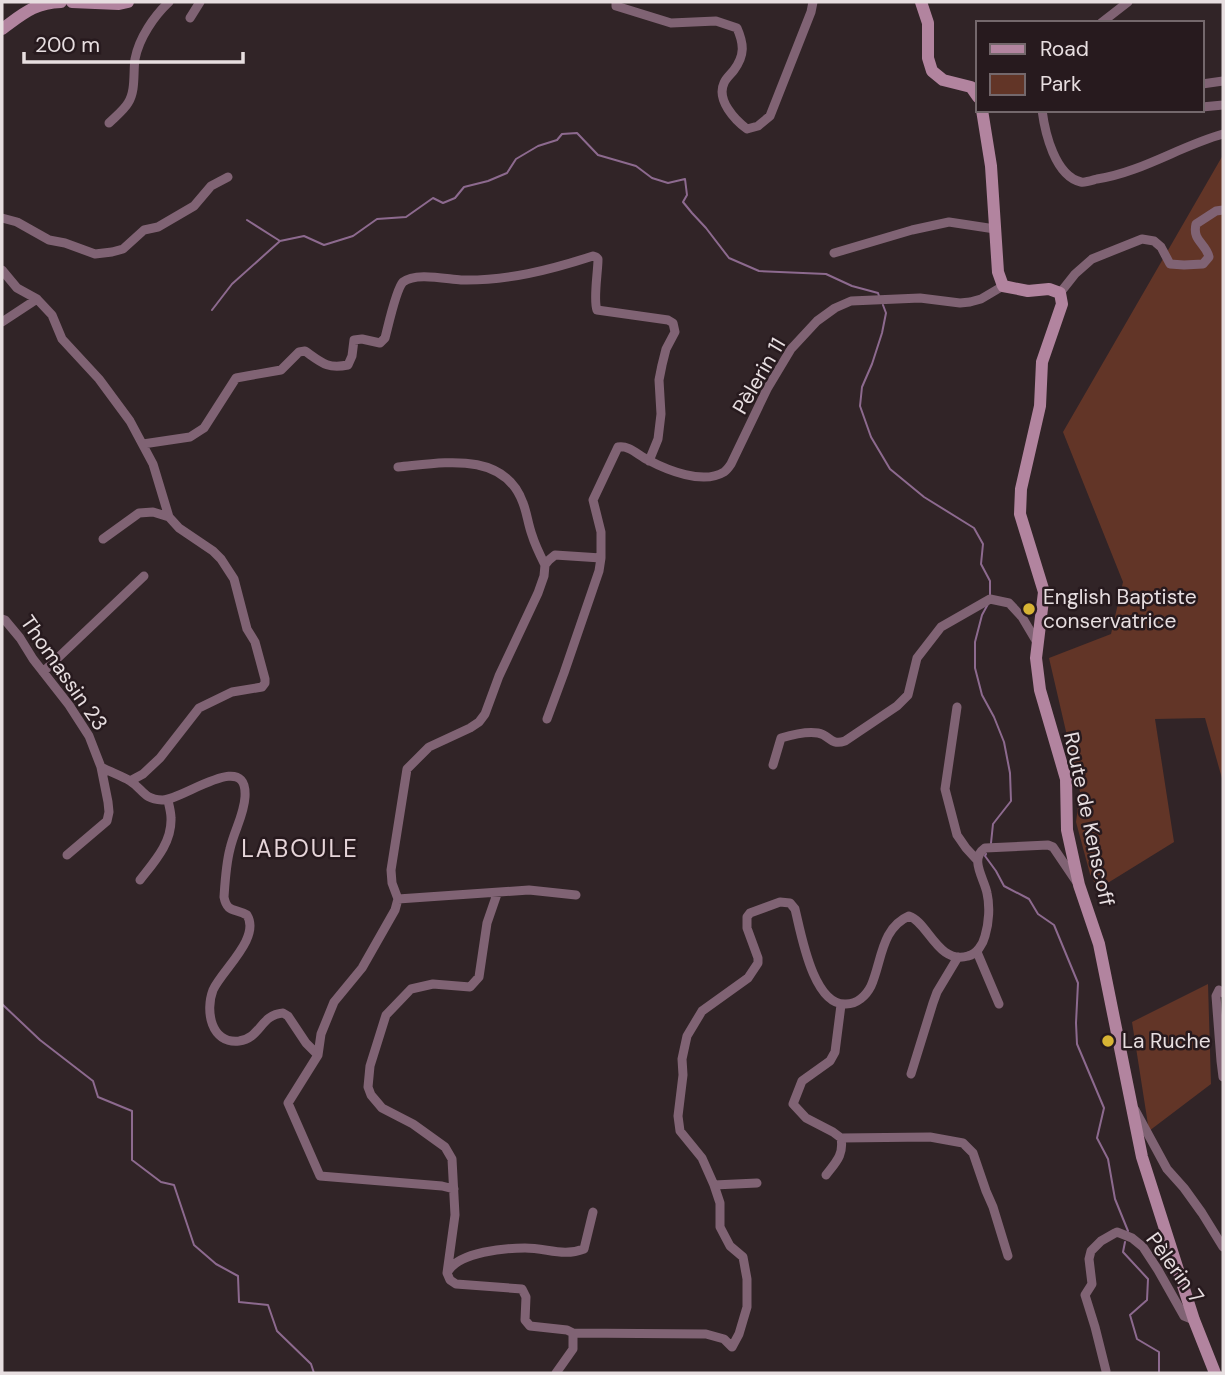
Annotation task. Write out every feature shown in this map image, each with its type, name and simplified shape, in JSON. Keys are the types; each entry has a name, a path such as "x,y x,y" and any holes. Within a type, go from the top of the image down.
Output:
{"main road":[{"path":"2,29 25,12 45,3 61,2"},
{"path":"72,2 128,2"},
{"path":"921,2 928,23 928,58 932,71 943,80 971,87 976,94"},
{"path":"982,112 991,166 998,272 1003,286 1028,291 1048,289 1060,293"},
{"name":"Route de Kenscoff","path":"1060,293 1062,304 1042,362 1040,406 1021,489 1020,514 1044,592 1036,658 1040,690 1066,779 1067,830 1079,885 1099,944 1142,1157 1194,1320 1215,1373"}],"street":[{"path":"109,123 129,102 136,56 148,29 169,2"},
{"path":"190,19 200,2"},
{"path":"616,2 616,6 671,23 716,21 737,28 743,42 741,58 723,84 723,97 736,121 747,129 758,126 770,116 813,2"},
{"path":"1104,21 1128,2"},
{"path":"1204,84 1223,81"},
{"path":"1204,107 1223,105"},
{"path":"1042,112 1045,131 1064,173 1082,182 1133,170 1223,134"},
{"path":"2,218 17,222 49,240 95,254 112,252 123,249 144,230 158,227 194,206 211,186 228,177"},
{"path":"1060,293 1092,259 1142,239 1154,241 1161,247 1170,264 1203,264 1209,253 1194,232 1196,224 1216,211 1223,210"},
{"path":"834,253 949,222 995,229"},
{"path":"143,444 197,434 204,428 236,378 281,370 299,352 305,351 334,368 348,365 354,340 380,342 385,338 400,287 413,277 480,280 519,276 593,256 598,259 595,304 597,310 668,320 673,323 676,332 666,349 659,380 661,414 658,439 649,461"},
{"path":"2,270 17,288 37,299 52,315 62,339 99,379 130,421 153,464 169,517 179,528 213,551 229,569 237,588 247,629 255,642 264,672 264,686 232,692 200,708 160,758 144,774 130,781"},
{"name":"Pèlerin 11","path":"601,558 601,531 593,500 618,447 625,446 649,461 675,472 699,477 723,472 732,464 767,389 791,349 817,321 835,308 851,301 887,299 920,298 970,302 1003,286"},
{"path":"2,322 37,299"},
{"path":"398,467 460,461 480,465 509,478 523,502 532,535 545,565 544,576 485,714 470,728 429,747 407,769 391,870 398,899 395,910 362,968 334,1002 321,1034 318,1055 288,1103 320,1176 454,1189"},
{"path":"103,538 139,513 153,512 169,517"},
{"path":"545,565 555,555 601,558 595,586 547,719"},
{"path":"43,672 144,576"},
{"path":"772,765 781,738 820,733 834,742 841,743 897,706 908,695 917,658 941,627 990,599 1009,603 1023,617 1038,644"},
{"name":"Thomassin 23","path":"2,619 20,638 69,705 89,736 101,767 109,812 107,821 66,855"},
{"path":"497,894 487,923 479,977 470,987 433,984 411,989 386,1015 370,1066 368,1087 382,1108 413,1124 444,1147 452,1160 455,1215 447,1273 450,1280 456,1284 522,1289 526,1297 525,1320 530,1326 573,1333 706,1334 723,1339 732,1347 747,1307 747,1279 743,1257 730,1246 720,1227 720,1203 702,1158 680,1131 678,1116 683,1075 682,1059 687,1036 702,1011 748,978 758,963 747,928 747,917 750,913 786,902 795,909 813,974 831,999 841,1005 853,1004 870,988 887,936 902,919 909,916 946,952 958,957 977,952 985,935 989,916 987,893 977,860 957,835 945,789 957,707"},
{"path":"101,767 130,781 142,793 158,800 180,796 220,776 239,778 246,793 245,804 230,849 224,897 225,905 229,909 247,915 250,923 242,948 213,991 210,1012 215,1030 218,1036 225,1040 241,1041 251,1037 267,1018 283,1013 318,1055"},
{"path":"140,880 162,852 170,833 172,818 168,800"},
{"path":"977,860 985,848 1048,845 1053,847 1079,885"},
{"path":"398,899 529,890 576,895"},
{"path":"977,952 999,1004"},
{"path":"911,1074 937,992 958,957"},
{"path":"1223,993 1219,990 1216,996 1223,1077"},
{"path":"841,1005 835,1052 830,1061 802,1082 793,1104 806,1118 841,1138 930,1137 963,1143 974,1153 1008,1256"},
{"path":"1131,1103 1167,1168 1202,1213 1223,1247"},
{"path":"826,1175 843,1149 841,1138"},
{"path":"714,1185 757,1183"},
{"path":"447,1273 454,1263 491,1250 526,1248 573,1253 584,1248 593,1212"},
{"name":"Pèlerin 7","path":"1106,1371 1085,1295 1092,1284 1089,1259 1091,1251 1101,1241 1117,1232 1132,1238 1143,1247 1184,1316 1194,1320"},
{"path":"556,1373 573,1349 573,1333"}],"green space":[{"path":"1223,155 1223,782 1205,718 1155,719 1174,842 1098,889 1090,874 1076,822 1080,792 1049,658 1111,634 1123,582 1063,432"},
{"path":"1208,984 1211,1084 1149,1131 1132,1022"}],"waterway":[{"path":"247,220 280,241 304,236 324,245 353,236 377,219 406,217 433,198 443,203 455,198 464,187 507,173 516,159 538,146 557,140 562,134 577,133 598,155 636,166 652,178 668,183 685,179 687,195 683,202 729,258 759,271 826,274 852,286 878,293 879,296"},
{"path":"212,310 232,284 280,241"},
{"path":"883,305 886,313 882,333 862,387 860,406 871,437 890,469 924,497 974,528 983,544 981,564 990,581 990,596"},
{"path":"988,604 982,615 975,642 975,668 982,695 1004,742 1010,773 1011,801 993,824 991,843"},
{"path":"986,854 1004,886 1029,899 1038,914 1054,925 1078,983 1077,1044 1104,1108 1097,1138 1108,1159 1115,1199 1128,1231"},
{"path":"2,1004 40,1040 93,1081 98,1097 132,1111 132,1160 161,1182 174,1185 194,1245 216,1264 238,1276 239,1302 268,1305 277,1331 311,1364 314,1373"},
{"path":"1125,1242 1123,1252 1148,1279 1147,1300 1130,1315 1137,1339 1159,1352 1159,1373"}],"place":[{"name":"English Baptiste conservatrice","path":"1029,609"},
{"name":"La Ruche","path":"1108,1041"}],"district":[{"name":"LABOULE","path":"300,849"}]}
